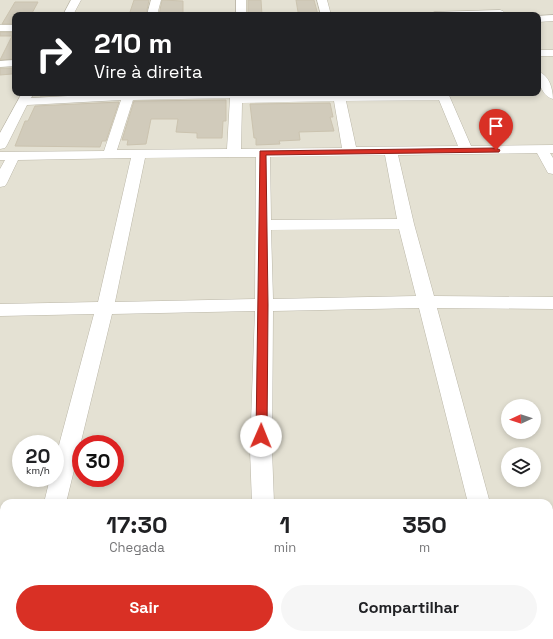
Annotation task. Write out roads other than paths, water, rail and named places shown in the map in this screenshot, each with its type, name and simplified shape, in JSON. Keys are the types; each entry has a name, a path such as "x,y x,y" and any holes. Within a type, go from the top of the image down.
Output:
{"street":[{"path":"70,12 76,0"},
{"path":"153,12 156,0"},
{"path":"242,0 242,12"},
{"path":"322,0 325,12"},
{"path":"493,4 499,12"},
{"path":"541,18 553,18"},
{"path":"0,28 12,28"},
{"path":"541,53 553,53"},
{"path":"0,64 12,63"},
{"path":"541,80 549,93"},
{"path":"0,145 25,98 94,96"},
{"path":"109,155 128,96"},
{"path":"234,154 235,96"},
{"path":"338,96 350,152"},
{"path":"442,96 466,151"},
{"path":"0,183 6,157 547,149 553,170"},
{"path":"391,152 406,224 478,499"},
{"path":"263,153 262,225 264,305 261,450 263,499"},
{"path":"56,499 105,308 139,155"},
{"path":"262,225 406,224"},
{"path":"0,310 427,302 553,303"}]}
